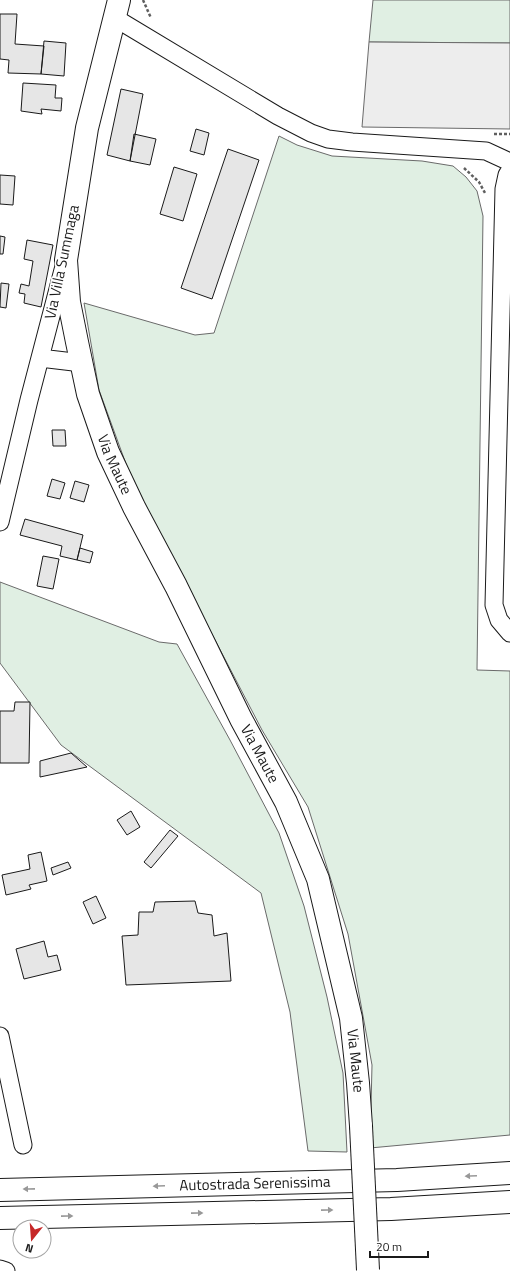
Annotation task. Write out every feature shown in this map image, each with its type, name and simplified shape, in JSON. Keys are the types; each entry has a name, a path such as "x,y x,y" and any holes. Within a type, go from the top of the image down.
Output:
{"main road":[{"name":"Via Villa Summaga","path":"66,260 87,128 117,9"},
{"name":"Via Maute","path":"66,260 69,302 88,394 108,452 134,507 176,586 241,720 286,802 318,878 351,1018 361,1126 368,1271"},
{"name":"Autostrada Serenissima","path":"0,1190 382,1180 510,1173"},
{"name":"Autostrada Serenissima","path":"0,1218 391,1209 510,1202"}],"street":[{"path":"117,9 278,116 311,133 322,137 352,142 486,151 510,162"},
{"path":"510,170 507,175 504,189 494,605 499,620 510,633"},
{"name":"Via Villa Summaga","path":"0,522 40,358 66,260"},
{"path":"40,358 82,363"},
{"path":"0,1036 23,1145"},
{"path":"0,1269 6,1271"}],"path":[{"path":"143,0 152,20"},
{"path":"487,134 510,134"}],"green space":[{"path":"373,0 510,0 510,43 369,42"},
{"path":"279,136 297,145 332,156 422,161 453,166 466,177 477,191 483,216 477,670 510,671 510,1135 370,1148 372,1065 348,934 308,807 262,730 133,483 99,390 84,303 195,335 214,333"},
{"path":"0,582 159,642 177,644 279,833 304,906 327,997 343,1073 347,1152 308,1151 290,1012 261,893 61,745 0,663"}],"shaded area":[{"path":"369,42 510,43 510,129 362,127"}],"building":[{"path":"0,14 17,14 15,44 44,46 41,74 8,73 9,60 0,59"},
{"path":"44,41 66,43 64,76 41,74"},
{"path":"23,83 56,85 55,98 62,98 61,111 41,109 42,114 21,111"},
{"path":"121,89 143,94 130,161 107,155"},
{"path":"196,129 209,133 204,155 190,151"},
{"path":"134,134 156,139 150,165 130,161"},
{"path":"228,149 259,160 212,299 181,288"},
{"path":"174,167 197,174 183,221 160,214"},
{"path":"0,175 15,176 13,205 0,204"},
{"path":"0,236 5,237 3,254 0,254"},
{"path":"27,240 53,245 41,307 24,303 25,294 19,293 21,284 29,286 33,261 24,259"},
{"path":"1,283 9,284 6,308 0,307"},
{"path":"52,430 65,430 66,446 53,446"},
{"path":"52,479 65,483 60,499 47,496"},
{"path":"75,481 89,485 84,502 70,498"},
{"path":"25,519 83,535 77,560 60,556 62,546 20,535"},
{"path":"80,548 93,552 90,563 77,560"},
{"path":"43,556 59,559 53,589 37,586"},
{"path":"15,702 30,702 29,763 0,763 0,711 14,711"},
{"path":"71,753 87,767 40,777 40,761"},
{"path":"131,811 140,827 127,835 117,820"},
{"path":"170,830 178,836 151,868 144,862"},
{"path":"41,852 47,881 29,885 31,889 6,895 2,875 30,869 28,855"},
{"path":"68,862 71,868 53,875 51,868"},
{"path":"96,896 106,918 93,924 83,902"},
{"path":"195,901 198,913 212,915 214,936 227,933 231,981 126,985 122,936 138,935 139,912 153,912 155,902"},
{"path":"44,941 48,957 57,955 61,970 24,979 16,949"}]}
